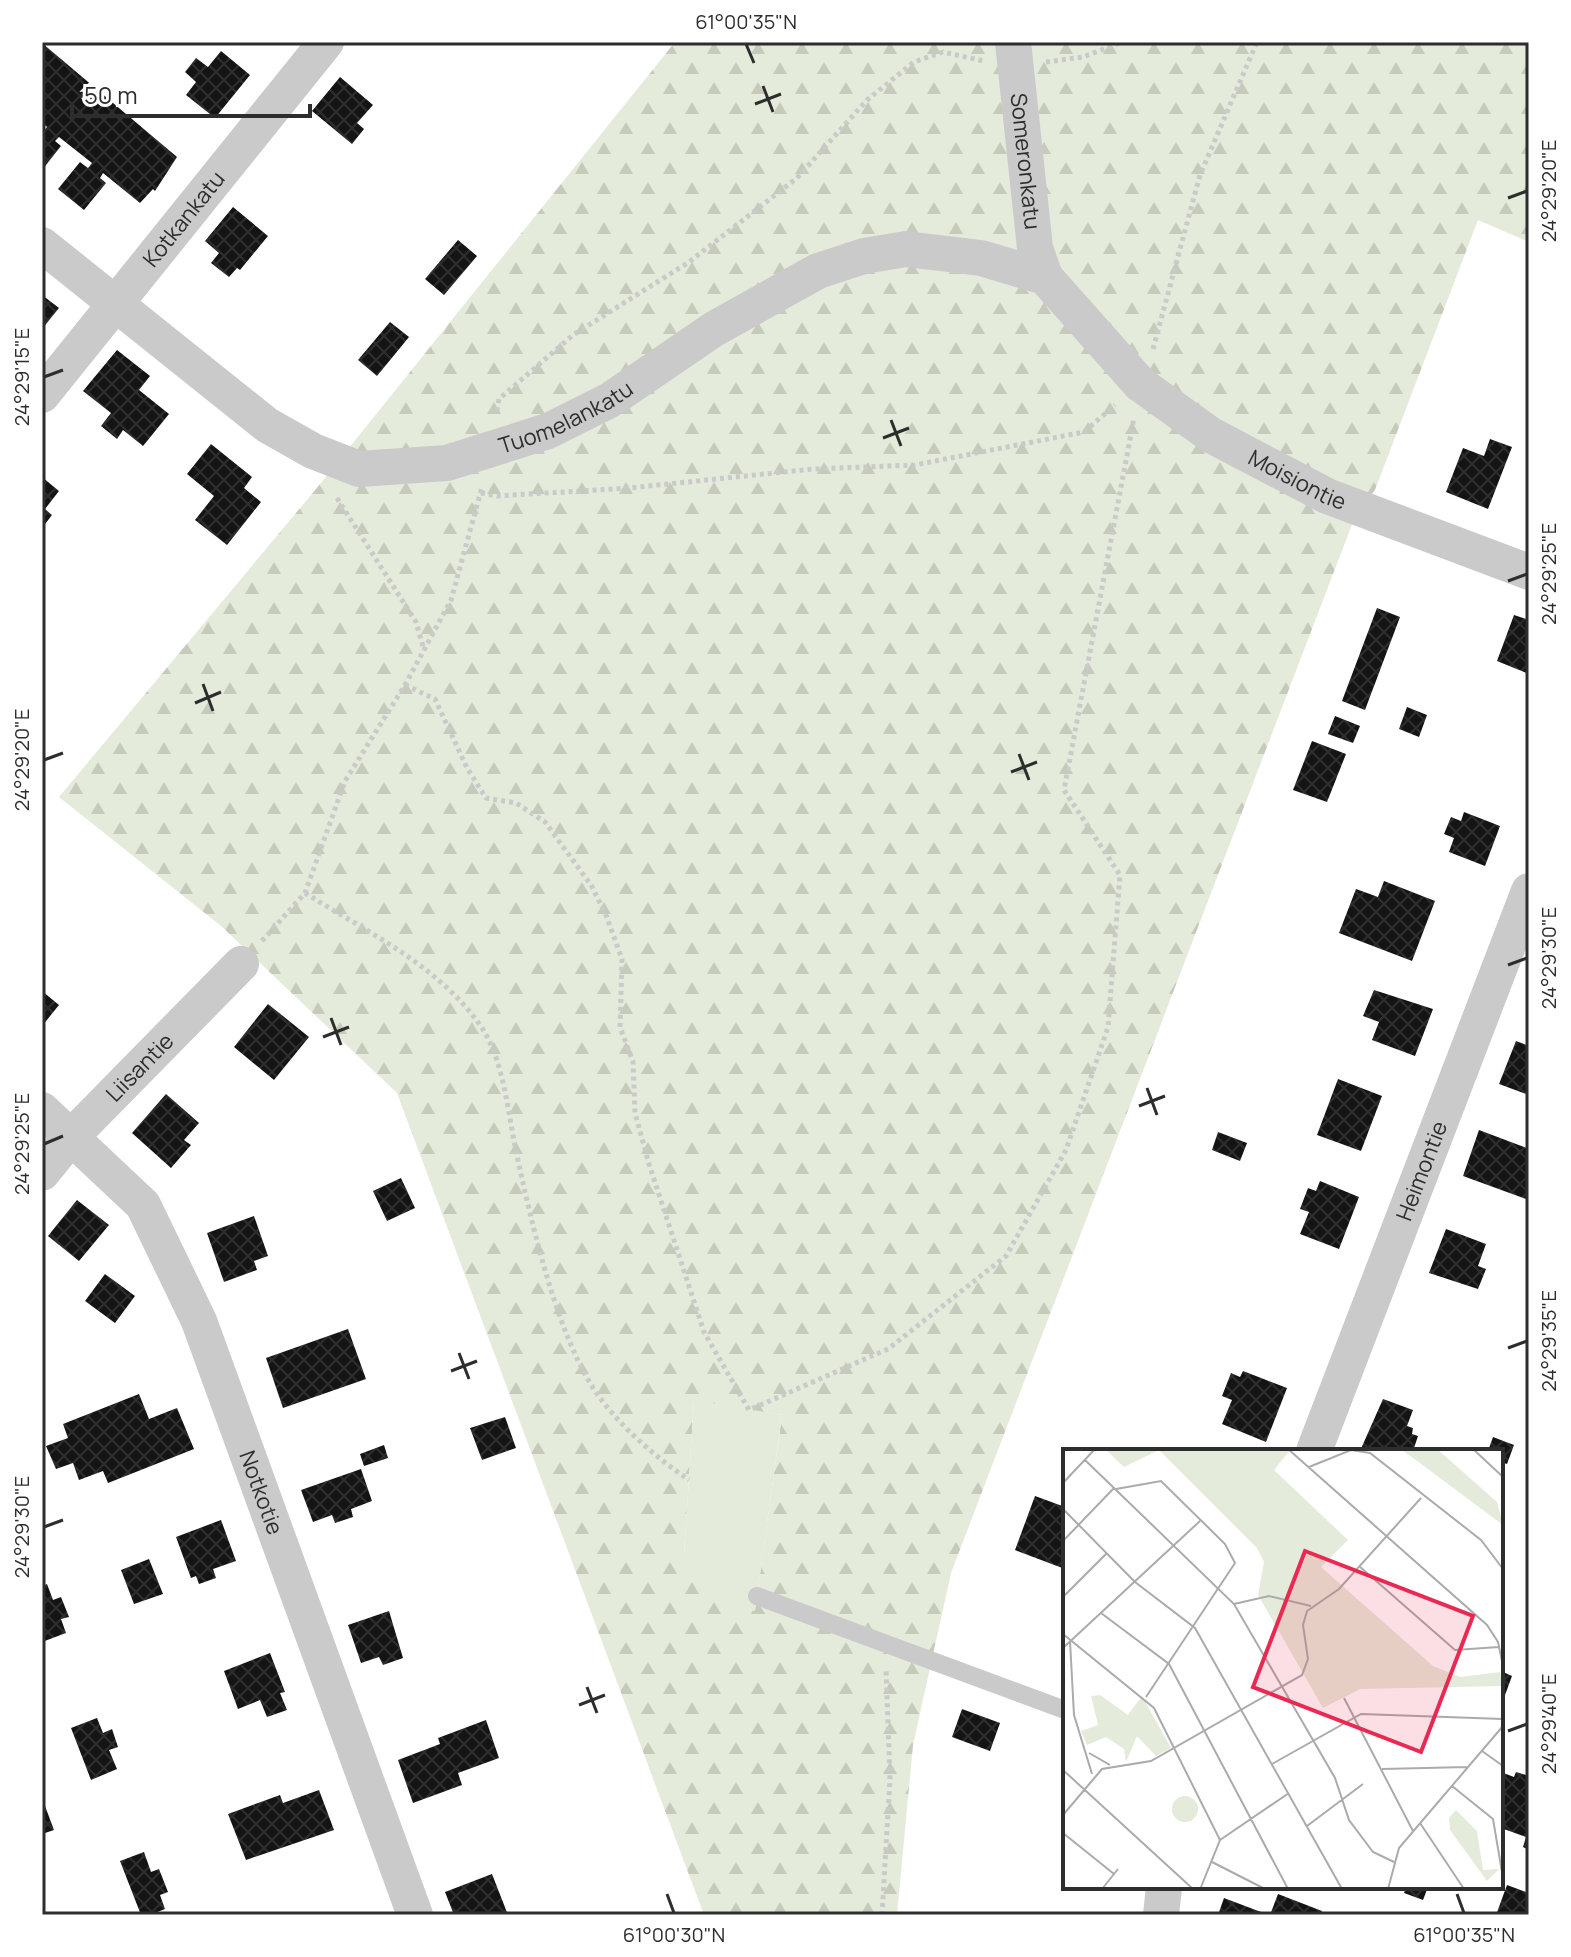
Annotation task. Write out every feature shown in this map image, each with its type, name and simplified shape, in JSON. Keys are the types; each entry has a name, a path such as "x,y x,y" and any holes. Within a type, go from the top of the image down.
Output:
{"street":[{"name":"Kotkankatu","path":"42,395 326,42"},
{"name":"Someronkatu","path":"1014,52 1035,248 1045,277"},
{"name":"Tuomelankatu","path":"42,245 267,425 313,451 359,469 447,463 548,431 610,400 714,329 818,271 864,256 906,249 981,258 1045,277"},
{"name":"Moisiontie","path":"1045,277 1097,338 1143,382 1211,435 1327,496 1529,572"},
{"name":"Heimontie","path":"1315,1449 1529,891"},
{"name":"Liisantie","path":"42,1173 72,1136 241,964"},
{"name":"Notkotie","path":"42,1110 143,1205 199,1321 415,1915"},
{"path":"1161,1915 1164,1889"}],"lane":[{"path":"757,1596 1063,1709"}],"path":[{"path":"1014,52 1083,57 1122,42"},
{"path":"405,685 435,699 467,768 486,798 516,803 545,822 591,885 606,915 622,959 620,1027 633,1062 635,1113 655,1188 704,1332 749,1410 888,1349 1006,1256 1066,1150 1108,1027 1120,875 1064,790 1143,382 1200,175 1257,42"},
{"path":"1131,435 1143,382"},
{"path":"481,493 512,495 813,469 915,465 1084,432 1143,382"},
{"path":"313,451 330,489 416,622 424,650"},
{"path":"305,893 382,938 454,993 484,1031 501,1081 521,1173 564,1331 599,1397 658,1459 689,1480"},
{"path":"882,1915 890,1779 885,1643"}],"green space":[{"path":"675,42 1529,42 1529,242 1478,220 1375,490 1356,514 951,1573 913,1745 897,1915 704,1915 397,1093 221,926 59,797 316,489","holes":["694,1401 782,1415 755,1610 684,1554"]},
{"path":"694,1400 782,1415 755,1611 701,1591 684,1554"}],"building":[{"path":"42,43 177,157 155,191 153,189 140,203 103,173 100,178 106,183 84,210 58,189 80,162 88,168 92,163 59,137 55,141 61,146 42,170 42,133 47,127 42,123"},
{"path":"221,51 250,75 215,118 186,95 196,82 185,72 196,58 208,67"},
{"path":"340,77 373,105 357,123 364,129 352,144 312,111"},
{"path":"233,207 268,236 240,270 237,268 229,277 211,263 219,253 205,241"},
{"path":"458,240 477,256 444,295 425,279"},
{"path":"42,295 59,308 42,329"},
{"path":"390,322 409,337 377,376 358,360"},
{"path":"117,350 150,376 139,390 169,414 143,446 123,430 117,439 101,426 111,413 83,391"},
{"path":"1490,439 1512,447 1488,509 1446,492 1463,448 1484,456"},
{"path":"211,444 252,477 244,488 261,502 227,545 195,520 214,496 187,474"},
{"path":"42,477 59,491 45,509 52,515 42,528"},
{"path":"1377,608 1400,617 1365,710 1342,701"},
{"path":"1514,615 1529,620 1529,674 1497,661"},
{"path":"1407,707 1427,715 1419,737 1399,729"},
{"path":"1335,716 1360,726 1353,743 1328,734"},
{"path":"1312,741 1346,754 1327,802 1293,790"},
{"path":"1464,812 1500,826 1485,866 1449,852 1454,838 1444,834 1451,817 1461,821"},
{"path":"1384,881 1435,901 1412,961 1339,933 1356,889 1378,897"},
{"path":"1374,990 1433,1009 1415,1056 1372,1040 1379,1022 1363,1016"},
{"path":"42,991 59,1005 42,1026"},
{"path":"268,1004 309,1037 274,1080 234,1047"},
{"path":"1516,1041 1529,1046 1529,1095 1499,1084"},
{"path":"1338,1079 1382,1096 1361,1151 1317,1135"},
{"path":"166,1094 199,1123 184,1140 191,1145 171,1168 132,1133"},
{"path":"1479,1130 1529,1149 1529,1200 1463,1176"},
{"path":"1218,1132 1247,1143 1240,1161 1212,1150"},
{"path":"401,1178 415,1208 387,1221 373,1191"},
{"path":"1320,1181 1359,1197 1339,1249 1300,1234 1309,1212 1300,1209 1308,1188 1316,1191"},
{"path":"77,1200 109,1225 79,1261 48,1236"},
{"path":"254,1216 268,1256 254,1261 257,1270 224,1282 207,1233"},
{"path":"1446,1229 1486,1244 1478,1266 1486,1269 1478,1289 1429,1273"},
{"path":"105,1274 135,1296 115,1323 85,1301"},
{"path":"348,1329 366,1379 283,1408 266,1358"},
{"path":"1243,1371 1287,1388 1266,1442 1222,1424 1232,1400 1222,1396 1231,1373 1240,1377"},
{"path":"139,1394 149,1419 177,1408 194,1449 108,1483 103,1471 79,1480 73,1463 56,1469 46,1446 68,1438 63,1424"},
{"path":"1383,1399 1413,1410 1407,1426 1413,1428 1412,1434 1418,1436 1414,1449 1361,1449"},
{"path":"505,1417 516,1448 482,1460 470,1428"},
{"path":"1493,1437 1514,1445 1507,1464 1503,1463 1503,1449 1489,1449"},
{"path":"384,1445 388,1458 364,1466 360,1454"},
{"path":"361,1469 372,1501 351,1509 353,1517 335,1523 332,1515 313,1522 301,1490"},
{"path":"1035,1496 1063,1506 1063,1568 1015,1550"},
{"path":"221,1520 236,1561 213,1569 216,1578 199,1584 196,1576 191,1578 176,1537"},
{"path":"149,1559 163,1594 134,1604 121,1570"},
{"path":"47,1584 53,1600 61,1597 69,1617 61,1619 66,1633 42,1642 42,1586"},
{"path":"389,1611 403,1658 383,1665 379,1657 361,1663 348,1625"},
{"path":"270,1653 285,1692 280,1693 287,1710 267,1717 260,1700 238,1709 224,1671"},
{"path":"1503,1672 1512,1676 1503,1701"},
{"path":"962,1709 1000,1723 990,1751 952,1737"},
{"path":"97,1718 103,1733 112,1729 118,1747 109,1750 117,1769 91,1780 71,1728"},
{"path":"486,1720 499,1758 458,1773 462,1785 413,1803 398,1760 440,1744 438,1738"},
{"path":"1516,1772 1529,1776 1529,1850 1523,1847 1526,1837 1503,1829 1503,1773 1514,1777"},
{"path":"319,1790 334,1830 246,1860 228,1814 280,1795 283,1803"},
{"path":"42,1798 54,1830 42,1834"},
{"path":"144,1852 151,1872 159,1869 168,1892 160,1895 165,1909 150,1915 141,1915 120,1861"},
{"path":"492,1874 508,1915 454,1915 445,1892"},
{"path":"1507,1885 1529,1893 1529,1915 1496,1915"},
{"path":"1405,1889 1427,1889 1423,1900 1404,1893"},
{"path":"1278,1894 1322,1911 1321,1915 1270,1915"},
{"path":"1224,1898 1269,1915 1218,1915"}]}
